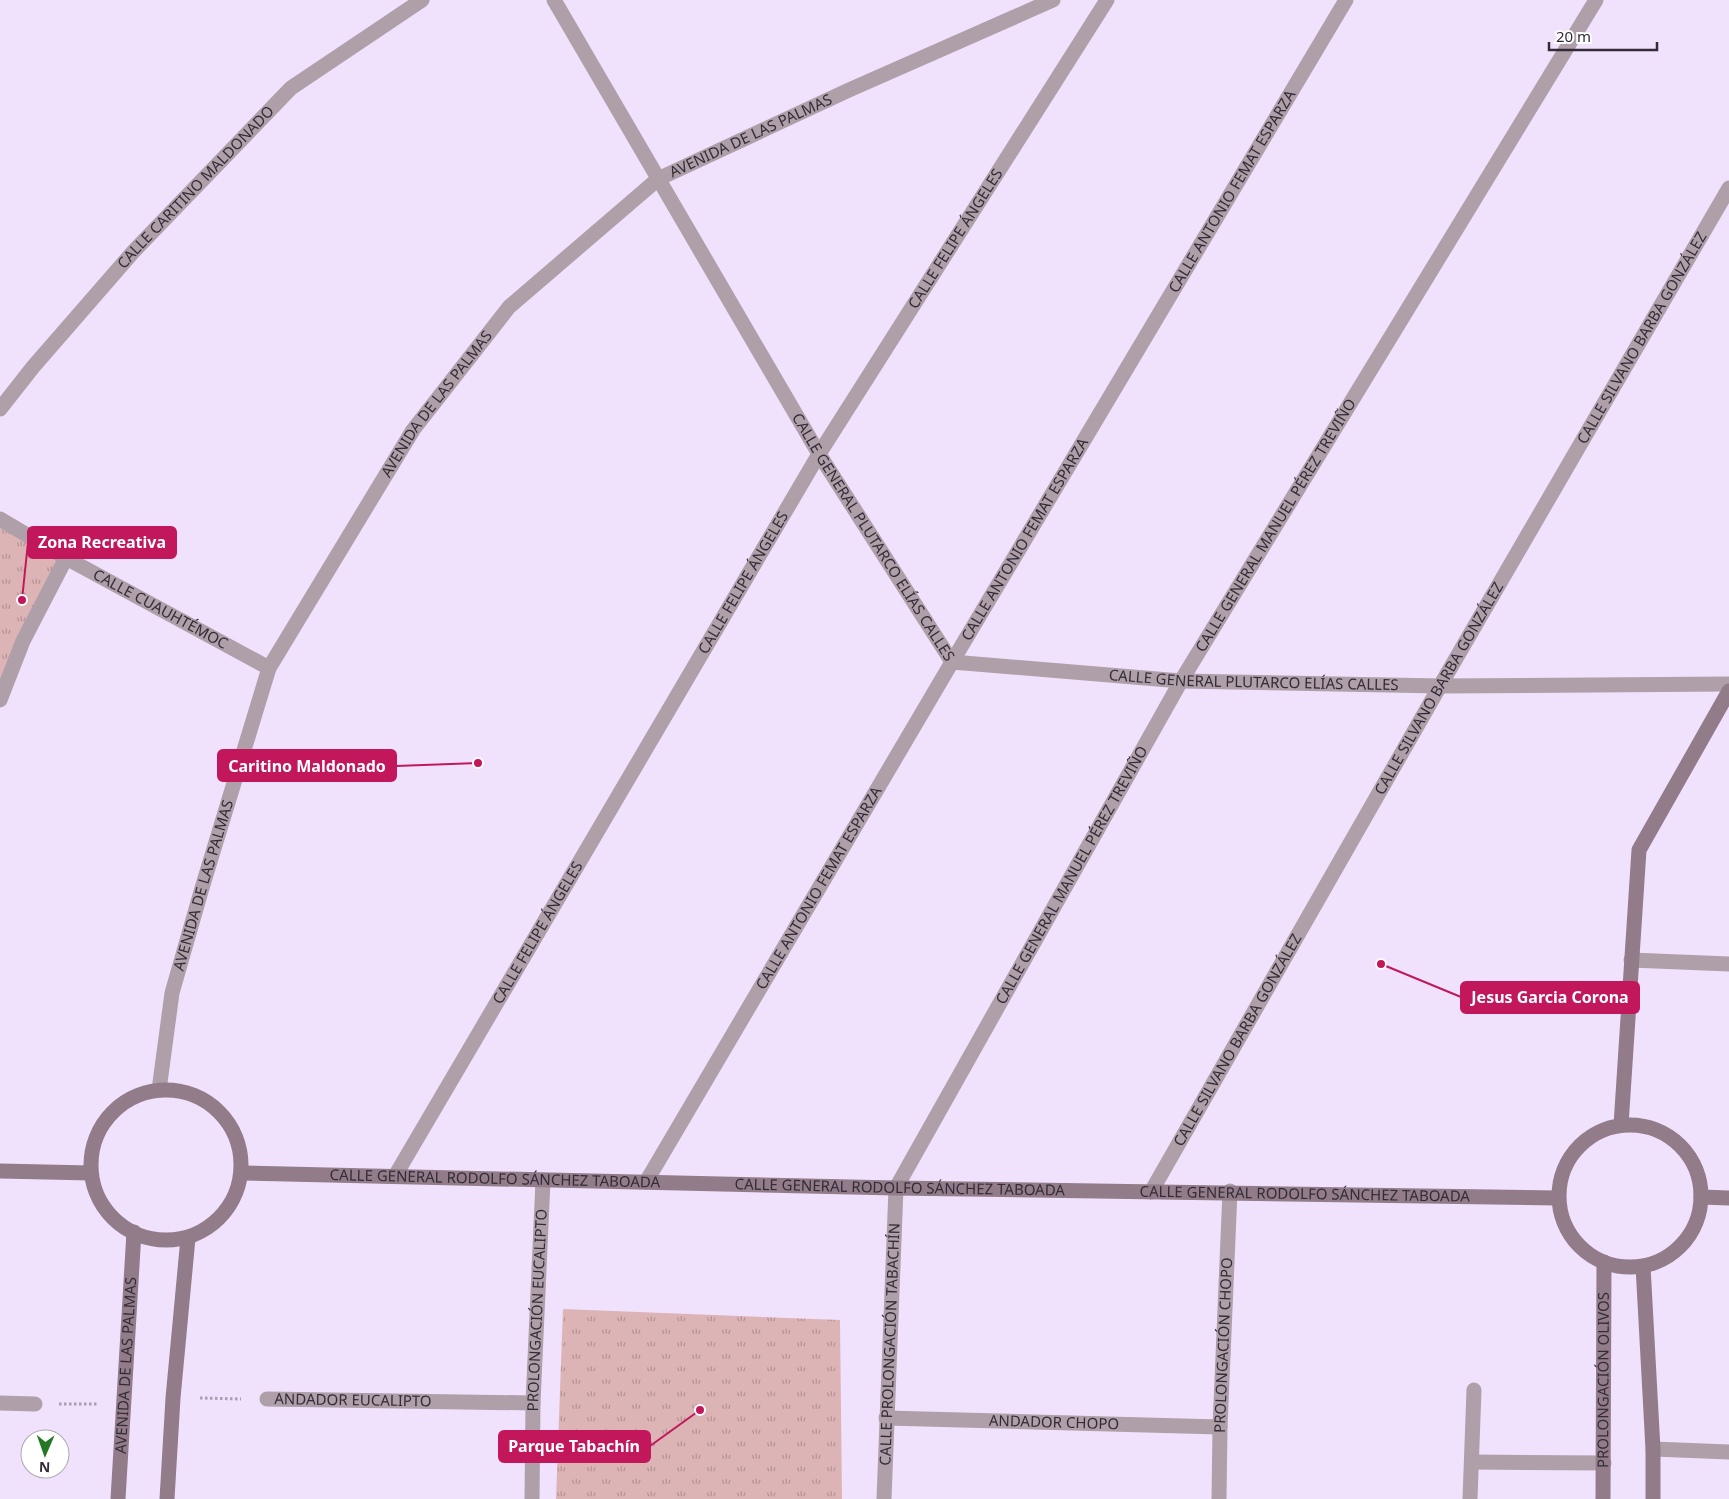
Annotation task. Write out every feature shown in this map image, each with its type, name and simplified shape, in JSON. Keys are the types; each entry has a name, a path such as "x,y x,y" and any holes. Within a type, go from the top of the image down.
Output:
{"street":[{"name":"CALLE CARITINO MALDONADO","path":"0,409 33,367 133,252 291,88 422,0"},
{"name":"CALLE GENERAL PLUTARCO ELÍAS CALLES","path":"554,0 820,454 952,662 1181,681 1440,686 1729,684"},
{"name":"AVENIDA DE LAS PALMAS","path":"159,1090 172,994 269,668 413,430 509,308 658,178 849,90 1052,0"},
{"name":"CALLE FELIPE ÁNGELES","path":"395,1176 820,454 1108,0"},
{"name":"CALLE ANTONIO FEMAT ESPARZA","path":"646,1182 952,662 1346,0"},
{"name":"CALLE GENERAL MANUEL PÉREZ TREVIÑO","path":"896,1188 1181,681 1596,0"},
{"name":"CALLE SILVANO BARBA GONZÁLEZ","path":"1152,1192 1440,686 1729,188"},
{"name":"CALLE CUAUHTÉMOC","path":"0,519 66,558 269,668"},
{"path":"0,700 23,642 66,558"},
{"path":"1621,1126 1639,850 1729,691"},
{"path":"1631,960 1729,964"},
{"path":"159,1090 182,1091 206,1101 229,1123 240,1147 242,1172 234,1199 218,1220 188,1238 159,1240 134,1232 112,1216 97,1195 91,1173 94,1143 102,1125 119,1106 142,1094 159,1090"},
{"path":"1621,1126 1645,1126 1668,1136 1686,1152 1698,1173 1701,1197 1697,1221 1684,1242 1666,1258 1642,1266 1623,1266 1604,1262 1585,1252 1571,1237 1562,1218 1558,1198 1561,1178 1566,1165 1582,1143 1600,1131 1621,1126"},
{"path":"0,1171 91,1173"},
{"name":"CALLE GENERAL RODOLFO SÁNCHEZ TABOADA","path":"242,1172 542,1181 896,1188 1558,1198"},
{"name":"PROLONGACIÓN EUCALIPTO","path":"532,1499 533,1403 542,1181"},
{"name":"CALLE PROLONGACIÓN TABACHÍN","path":"884,1499 896,1188"},
{"name":"PROLONGACIÓN CHOPO","path":"1219,1499 1220,1427 1230,1192"},
{"path":"1701,1197 1729,1198"},
{"name":"AVENIDA DE LAS PALMAS","path":"118,1499 134,1232"},
{"path":"167,1499 173,1398 188,1238"},
{"name":"PROLONGACIÓN OLIVOS","path":"1603,1499 1604,1262"},
{"path":"1642,1266 1653,1450 1653,1499"},
{"path":"1470,1499 1474,1390"},
{"name":"ANDADOR EUCALIPTO","path":"266,1399 533,1403"},
{"path":"0,1403 35,1404"},
{"name":"ANDADOR CHOPO","path":"886,1418 1220,1427"},
{"path":"1653,1450 1729,1452"},
{"path":"1472,1462 1604,1463"}],"path":[{"name":"ANDADOR EUCALIPTO","path":"173,1398 266,1399"},
{"path":"35,1404 124,1404"}],"green space":[{"path":"0,519 66,558 0,700"},
{"path":"563,1309 840,1320 842,1499 556,1499"}],"place":[{"name":"Zona Recreativa","path":"22,600"},
{"name":"Caritino Maldonado","path":"478,763"},
{"name":"Jesus Garcia Corona","path":"1381,964"},
{"name":"Parque Tabachín","path":"700,1410"}]}
